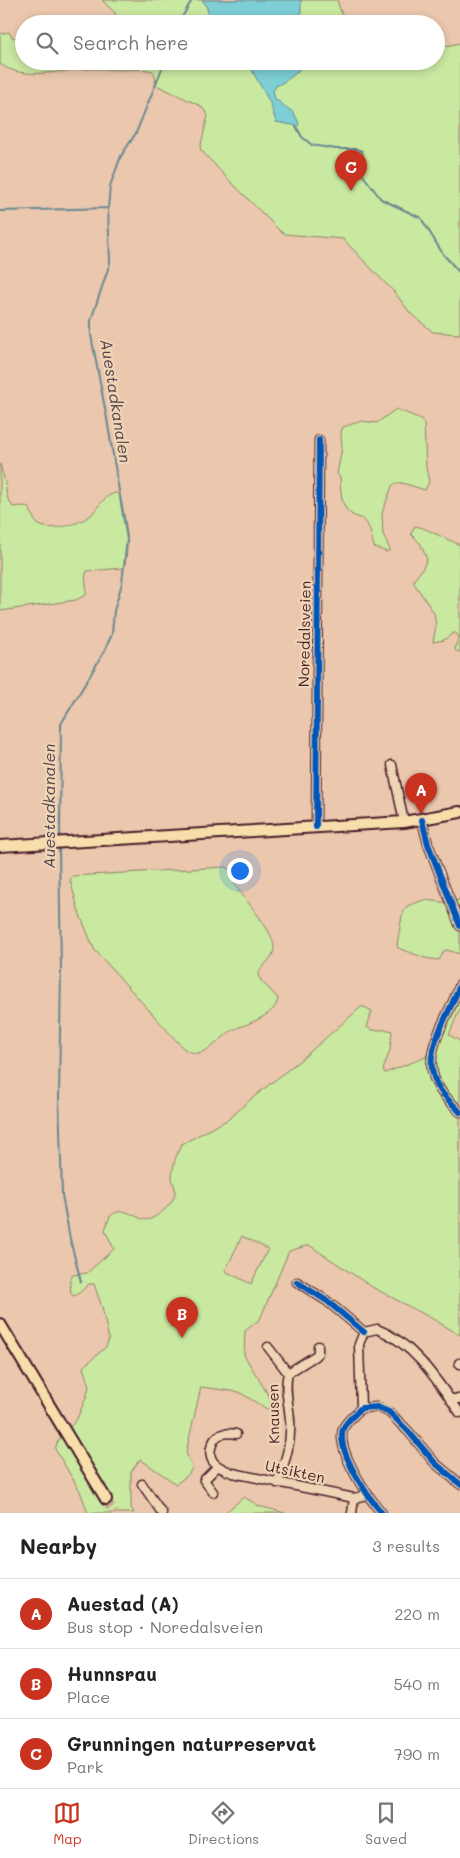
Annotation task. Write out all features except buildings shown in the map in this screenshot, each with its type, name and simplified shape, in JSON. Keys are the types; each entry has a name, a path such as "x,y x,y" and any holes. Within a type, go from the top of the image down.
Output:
{"main road":[{"path":"0,846 404,822 460,812"},
{"path":"0,1324 106,1499"}],"street":[{"name":"Noredalsveien","path":"316,827 319,440"},
{"path":"392,765 404,822"},
{"path":"422,820 426,838 460,926"},
{"path":"460,984 436,1040 432,1062 434,1076 439,1088 460,1112"},
{"path":"297,1282 327,1301 364,1332"},
{"path":"364,1332 377,1329 405,1348 427,1368 460,1413"},
{"path":"364,1332 359,1344 361,1408 344,1428 342,1436 347,1458 367,1495 382,1513"},
{"name":"Knausen","path":"288,1373 315,1356 318,1352 318,1346"},
{"name":"Knausen","path":"268,1347 288,1373 286,1389 291,1436 288,1455 277,1482"},
{"path":"450,1399 460,1399"},
{"path":"361,1408 377,1408 390,1412 435,1463 460,1483"},
{"path":"213,1492 204,1480 218,1466 212,1460 210,1454 211,1446 215,1439 226,1433 236,1434"},
{"name":"Utsikten","path":"218,1466 233,1473 354,1498 367,1495"},
{"path":"142,1484 162,1513"},
{"path":"352,1513 354,1498"}],"green space":[{"path":"102,0 337,0 342,15 116,15"},
{"path":"9,32 12,37 15,38 15,70 79,70 31,73 9,69 0,64 0,34"},
{"path":"460,43 460,334 433,332 411,314 396,294 343,239 285,234 280,231 200,149 208,115 201,106 156,85 153,71 146,70 445,70 445,46"},
{"path":"396,409 421,419 424,424 426,468 429,482 425,490 402,483 396,483 392,486 382,513 383,534 390,550 387,552 374,547 367,524 347,511 342,497 340,477 337,474 342,448 341,432 343,427 362,421 377,423"},
{"path":"0,464 7,497 13,507 24,506 29,508 35,522 44,527 66,526 81,521 92,514 107,497 115,493 120,494 127,540 124,568 87,571 85,577 86,595 76,600 0,611"},
{"path":"415,526 460,545 460,652 456,651 455,648 459,637 456,633 453,633 444,640 433,642 436,626 434,613 414,583 427,559 420,543 411,534"},
{"path":"225,867 230,870 237,888 265,925 273,941 272,956 261,968 258,976 278,999 271,1011 259,1019 231,1031 208,1049 195,1053 184,1049 94,949 79,912 70,880 73,876"},
{"path":"460,899 460,954 447,950 444,951 439,960 425,958 398,948 402,916 407,906 424,900 451,903"},
{"path":"460,992 460,1008 449,1035 460,1041 460,1335 372,1287 309,1245 289,1251 260,1319 245,1331 244,1355 276,1408 271,1406 267,1409 239,1392 201,1387 186,1452 192,1468 188,1475 176,1484 140,1459 131,1472 131,1508 134,1513 88,1513 80,1491 55,1449 58,1441 77,1419 87,1395 89,1386 83,1367 106,1347 109,1339 102,1307 94,1284 89,1284 74,1296 71,1294 70,1280 73,1275 87,1273 114,1249 105,1230 110,1216 116,1212 122,1212 148,1220 161,1213 172,1202 174,1197 175,1188 172,1173 176,1156 182,1144 229,1119 361,1007 372,1011 367,1027 373,1030 392,1031 390,1050 383,1070 385,1073 426,1057","holes":["242,1236 268,1249 251,1284 225,1271"]},
{"path":"244,1497 259,1506 285,1513 228,1513 227,1511"}],"water":[{"path":"202,0 301,0 301,13 300,15 209,15 206,5"},
{"path":"252,70 299,70 276,86 273,91 275,99 294,113 299,123 298,126 276,122 270,103"}],"waterway":[{"name":"Auestadkanalen","path":"183,15 192,0"},
{"name":"Auestadkanalen","path":"60,840 61,724 104,652 112,634 114,611 122,583 127,539 91,335 91,320 110,263 108,208 110,186 121,156 136,133 161,70"},
{"path":"296,126 302,137 312,145 362,151 363,156 359,170 381,199 421,218 443,254 460,273"},
{"path":"0,211 108,208"},
{"name":"Auestadkanalen","path":"59,847 61,968 59,1096 62,1195 70,1239 81,1282"}],"tunnel":[{"path":"106,1499 114,1513"}],"cycle path":[{"path":"316,827 319,440"},
{"path":"422,820 428,844 460,926"},
{"path":"460,984 433,1049 432,1062 433,1075 439,1088 460,1112"},
{"path":"297,1282 327,1301 364,1332"},
{"path":"382,1513 362,1485 344,1449 342,1438 344,1426 361,1408 377,1407 389,1412 435,1463 460,1484"}],"place":[{"name":"Grunningen naturreservat","path":"351,191"},
{"name":"Auestad (A)","path":"421,814"},
{"name":"Hunnsrau","path":"182,1338"}]}
